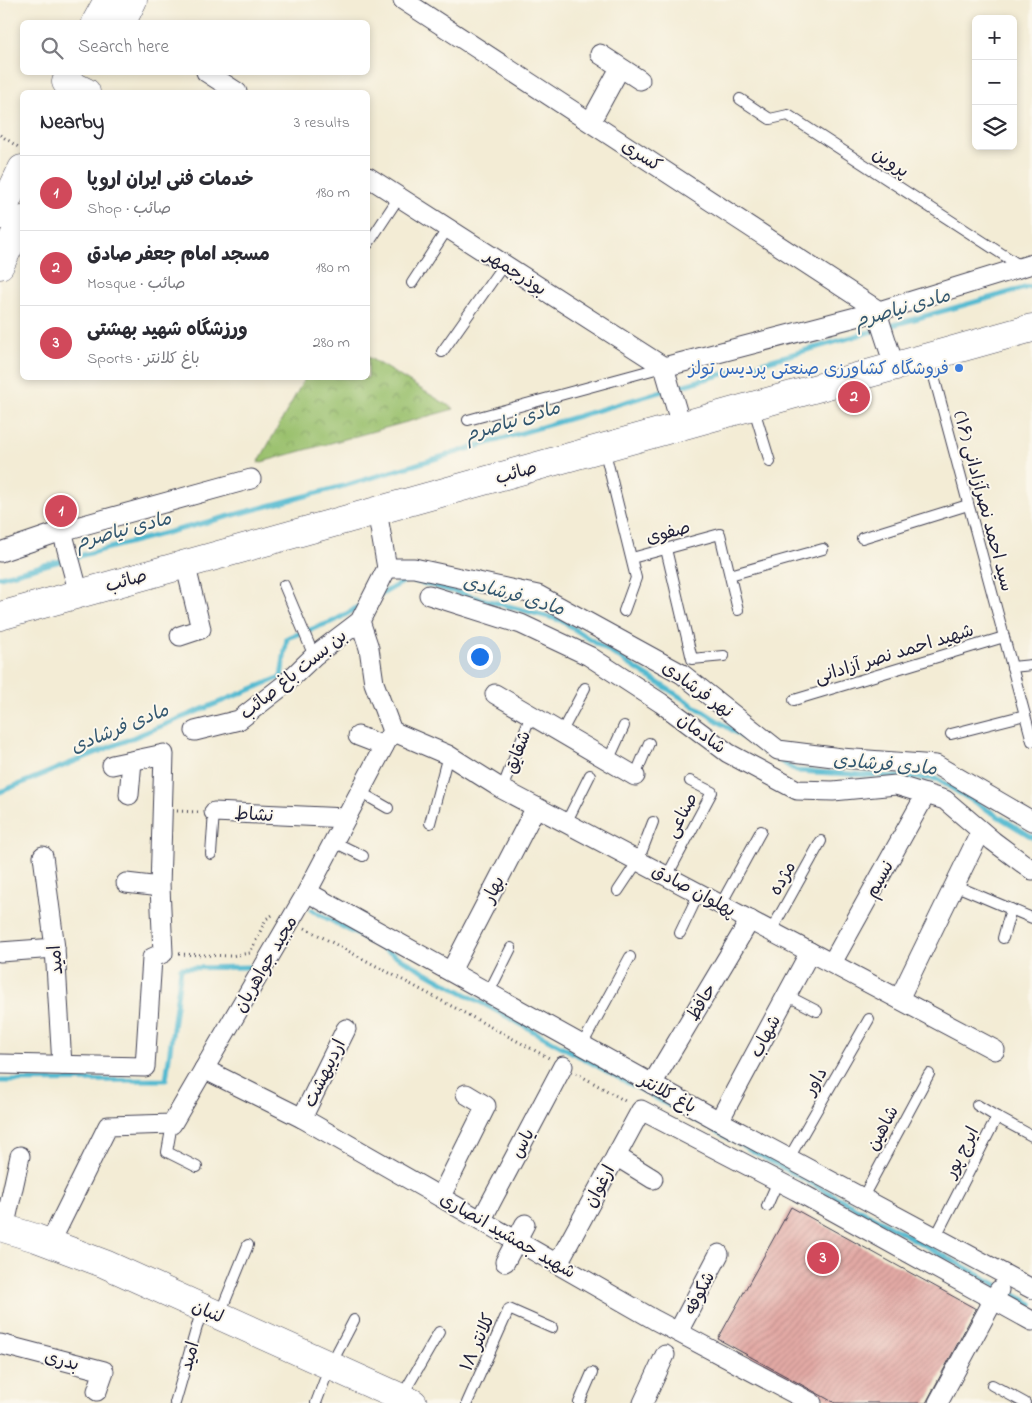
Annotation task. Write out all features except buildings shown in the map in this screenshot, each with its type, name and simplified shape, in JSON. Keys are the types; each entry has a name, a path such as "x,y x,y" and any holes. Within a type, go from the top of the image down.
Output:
{"main road":[{"path":"74,86 92,75"},
{"path":"0,215 20,172"},
{"path":"0,265 20,224"},
{"name":"صائب","path":"0,616 76,581 185,563 1032,328"},
{"name":"لنبان","path":"2,1228 50,1243 104,1264 407,1400"}],"street":[{"name":"کسری","path":"404,0 591,121 881,323"},
{"path":"600,54 640,80"},
{"path":"591,121 620,68"},
{"path":"211,75 234,90"},
{"name":"بوذرجمهر","path":"370,177 664,367"},
{"path":"681,425 664,367 881,323 1027,266"},
{"path":"881,323 894,365"},
{"path":"0,552 64,536 251,479"},
{"path":"377,511 387,568 360,622 369,648 374,683 388,739"},
{"path":"64,536 76,581"},
{"path":"180,636 201,629 185,563"},
{"name":"نهر فرشادی","path":"387,568 414,568 538,595 682,674 778,750 841,758 936,764 1032,821"},
{"name":"شادمان","path":"429,595 520,624 589,656 662,703 728,753 797,790 833,791 896,785 945,800 981,831 1032,870"},
{"name":"بن بست باغ صائب","path":"195,731 239,720 284,685 314,656 360,622"},
{"name":"شقایق","path":"495,694 634,776"},
{"name":"پهلوان صادق","path":"358,736 388,739 448,755 502,789 995,1050"},
{"name":"مجید جواهریان","path":"172,1124 307,892 388,739"},
{"path":"0,1064 145,1067 152,958 163,953 160,887 164,754 112,765"},
{"path":"128,795 132,761"},
{"name":"نسیم","path":"832,963 926,794"},
{"name":"بهار","path":"450,971 536,807"},
{"name":"نشاط","path":"214,812 346,818"},
{"path":"899,999 981,831"},
{"name":"امید","path":"43,856 55,948 62,1065"},
{"path":"126,883 160,887"},
{"name":"باغ کلانتر","path":"307,892 719,1121 1032,1289"},
{"name":"حافظ","path":"652,1084 750,920"},
{"path":"0,952 55,948"},
{"name":"شهاب","path":"719,1121 810,952"},
{"name":"اردیبهشت","path":"302,1118 346,1029"},
{"name":"یاس","path":"482,1219 563,1066"},
{"name":"شهید جمشید انصاری","path":"204,1069 302,1118 482,1219 521,1232 558,1263 678,1332 812,1403"},
{"path":"441,1196 486,1106 466,1094"},
{"name":"باغ کلانتر","path":"641,1110 778,1181 1032,1321"},
{"name":"ارغوان","path":"558,1263 641,1110"},
{"path":"50,1243 108,1126 172,1124"},
{"path":"2,1228 20,1156"},
{"path":"616,1156 654,1179"},
{"path":"505,1262 521,1232"},
{"path":"922,1260 936,1236"},
{"name":"شکوفه","path":"678,1332 719,1254"},
{"path":"938,1403 993,1299 1008,1276"},
{"name":"بدری","path":"0,1344 104,1371 97,1391"},
{"path":"643,1403 665,1356"}],"lane":[{"name":"پروین","path":"740,99 770,119 788,115 1027,266"},
{"path":"370,241 399,197"},
{"path":"412,283 448,228"},
{"path":"442,352 504,264"},
{"name":"سید احمد نصرآزادانی (۱۶)","path":"928,357 1032,741"},
{"path":"468,420 664,367"},
{"path":"753,405 770,462"},
{"name":"صفوی","path":"604,447 632,558 720,534 738,610"},
{"path":"862,538 968,505"},
{"path":"666,549 692,659 724,656"},
{"path":"730,575 823,549"},
{"path":"624,611 636,578 632,558"},
{"path":"284,585 314,656"},
{"name":"شهید احمد نصر آزادانی","path":"794,700 1004,637"},
{"path":"1012,667 1032,665"},
{"path":"561,733 585,688"},
{"name":"شقایق","path":"502,789 531,715"},
{"path":"951,734 1025,715"},
{"path":"608,761 624,726"},
{"name":"شقایق","path":"634,776 650,742"},
{"path":"430,823 448,755"},
{"path":"566,823 590,775"},
{"name":"صناعی","path":"667,876 712,792 690,781"},
{"path":"360,792 388,808"},
{"path":"211,854 214,812"},
{"path":"618,891 638,860 654,822"},
{"path":"721,904 761,831"},
{"name":"مژده","path":"771,931 821,841"},
{"path":"334,842 363,856"},
{"path":"954,885 1032,918"},
{"path":"680,933 699,893"},
{"path":"1003,938 1011,909"},
{"path":"488,992 511,948"},
{"path":"582,1045 630,957"},
{"path":"786,995 817,1012"},
{"name":"داور","path":"789,1158 869,1019"},
{"name":"شاهین","path":"863,1197 929,1074"},
{"path":"976,1105 998,1117"},
{"name":"ایرج پور","path":"936,1236 998,1117 1032,1136"},
{"path":"172,1124 167,1152 198,1167"},
{"path":"768,1206 778,1181"},
{"name":"امید","path":"175,1403 210,1312 248,1245"},
{"name":"کلانتر ۱۸","path":"468,1403 509,1309 552,1328"},
{"path":"316,1403 330,1366 354,1320"},
{"path":"407,1400 439,1332"},
{"path":"579,1403 592,1373"},
{"path":"992,1385 1025,1403"}],"path":[{"path":"0,135 20,149"},
{"name":"نشاط","path":"162,810 214,812"},
{"path":"163,953 230,956 250,953 266,919 307,892"},
{"path":"291,920 641,1110"}],"green space":[{"path":"370,358 454,409 258,463 304,380 370,380"}],"waterway":[{"name":"مادی نیاصرم","path":"886,327 1032,286"},
{"name":"مادی نیاصرم","path":"674,388 877,330"},
{"name":"مادی نیاصرم","path":"0,577 347,485 666,390"},
{"name":"مادی فرشادی","path":"380,595 408,579 560,620 796,771 937,779 1032,837"},
{"name":"مادی فرشادی","path":"0,792 281,677 287,638 334,621 360,606"},
{"path":"312,910 1032,1304"},
{"path":"0,1081 166,1080 181,968 250,967"}],"place":[{"name":"فروشگاه کشاورزی صنعتی پردیس تولز","path":"959,368"},
{"name":"مسجد امام جعفر صادق","path":"854,397"},
{"name":"خدمات فنی ایران اروپا","path":"61,511"},
{"name":"ورزشگاه شهید بهشتی","path":"823,1258"}]}
